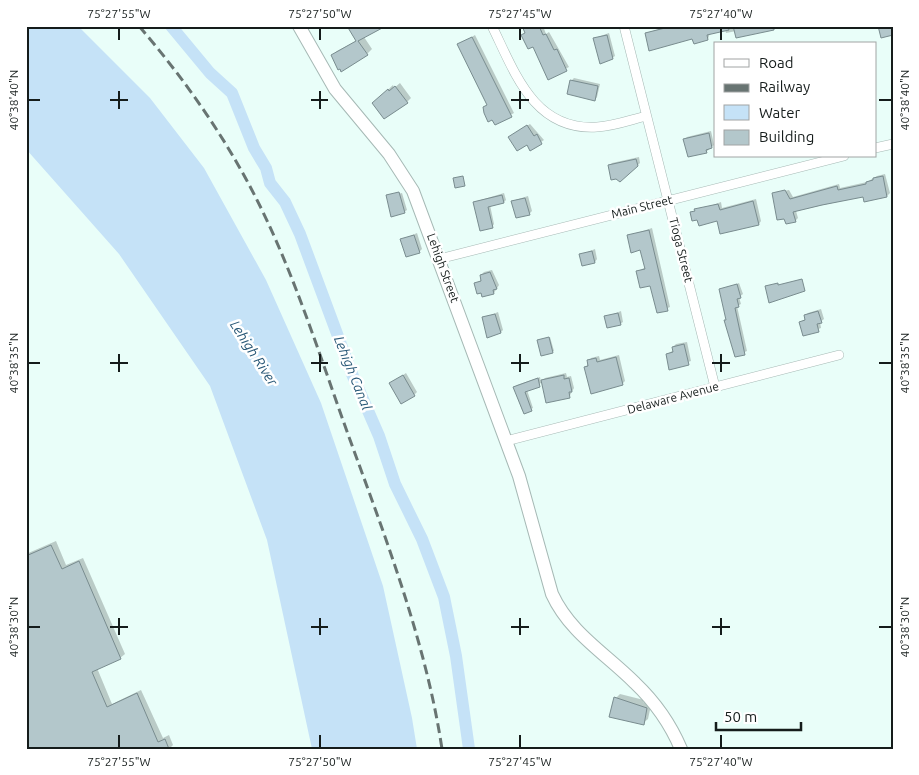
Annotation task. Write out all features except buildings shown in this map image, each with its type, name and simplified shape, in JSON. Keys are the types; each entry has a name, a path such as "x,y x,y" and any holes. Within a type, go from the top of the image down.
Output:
{"street":[{"name":"Lehigh Street","path":"299,26 335,89 389,154 406,178 422,212 506,441 552,594 567,621 652,700 663,714 681,749"},
{"path":"492,26 524,90 538,106 555,118 581,127 595,127 646,116"},
{"name":"Tioga Street","path":"624,26 715,387"},
{"path":"876,148 893,144"},
{"name":"Main Street","path":"439,259 836,158"},
{"name":"Delaware Avenue","path":"506,441 839,355"}],"water":[{"name":"Lehigh River","path":"26,26 78,26 150,98 204,168 266,280 321,403 383,586 417,749 312,749 267,540 210,386 119,254 26,149"}],"waterway":[{"name":"Lehigh Canal","path":"171,26 210,73 232,93 254,148 266,168 270,183 285,202 300,234 352,374 379,436 395,484 422,539 444,597 456,656 469,749"}],"railway":[{"path":"139,26 169,62 210,119 246,179 291,277 380,521 405,597 427,673 442,749"}]}
